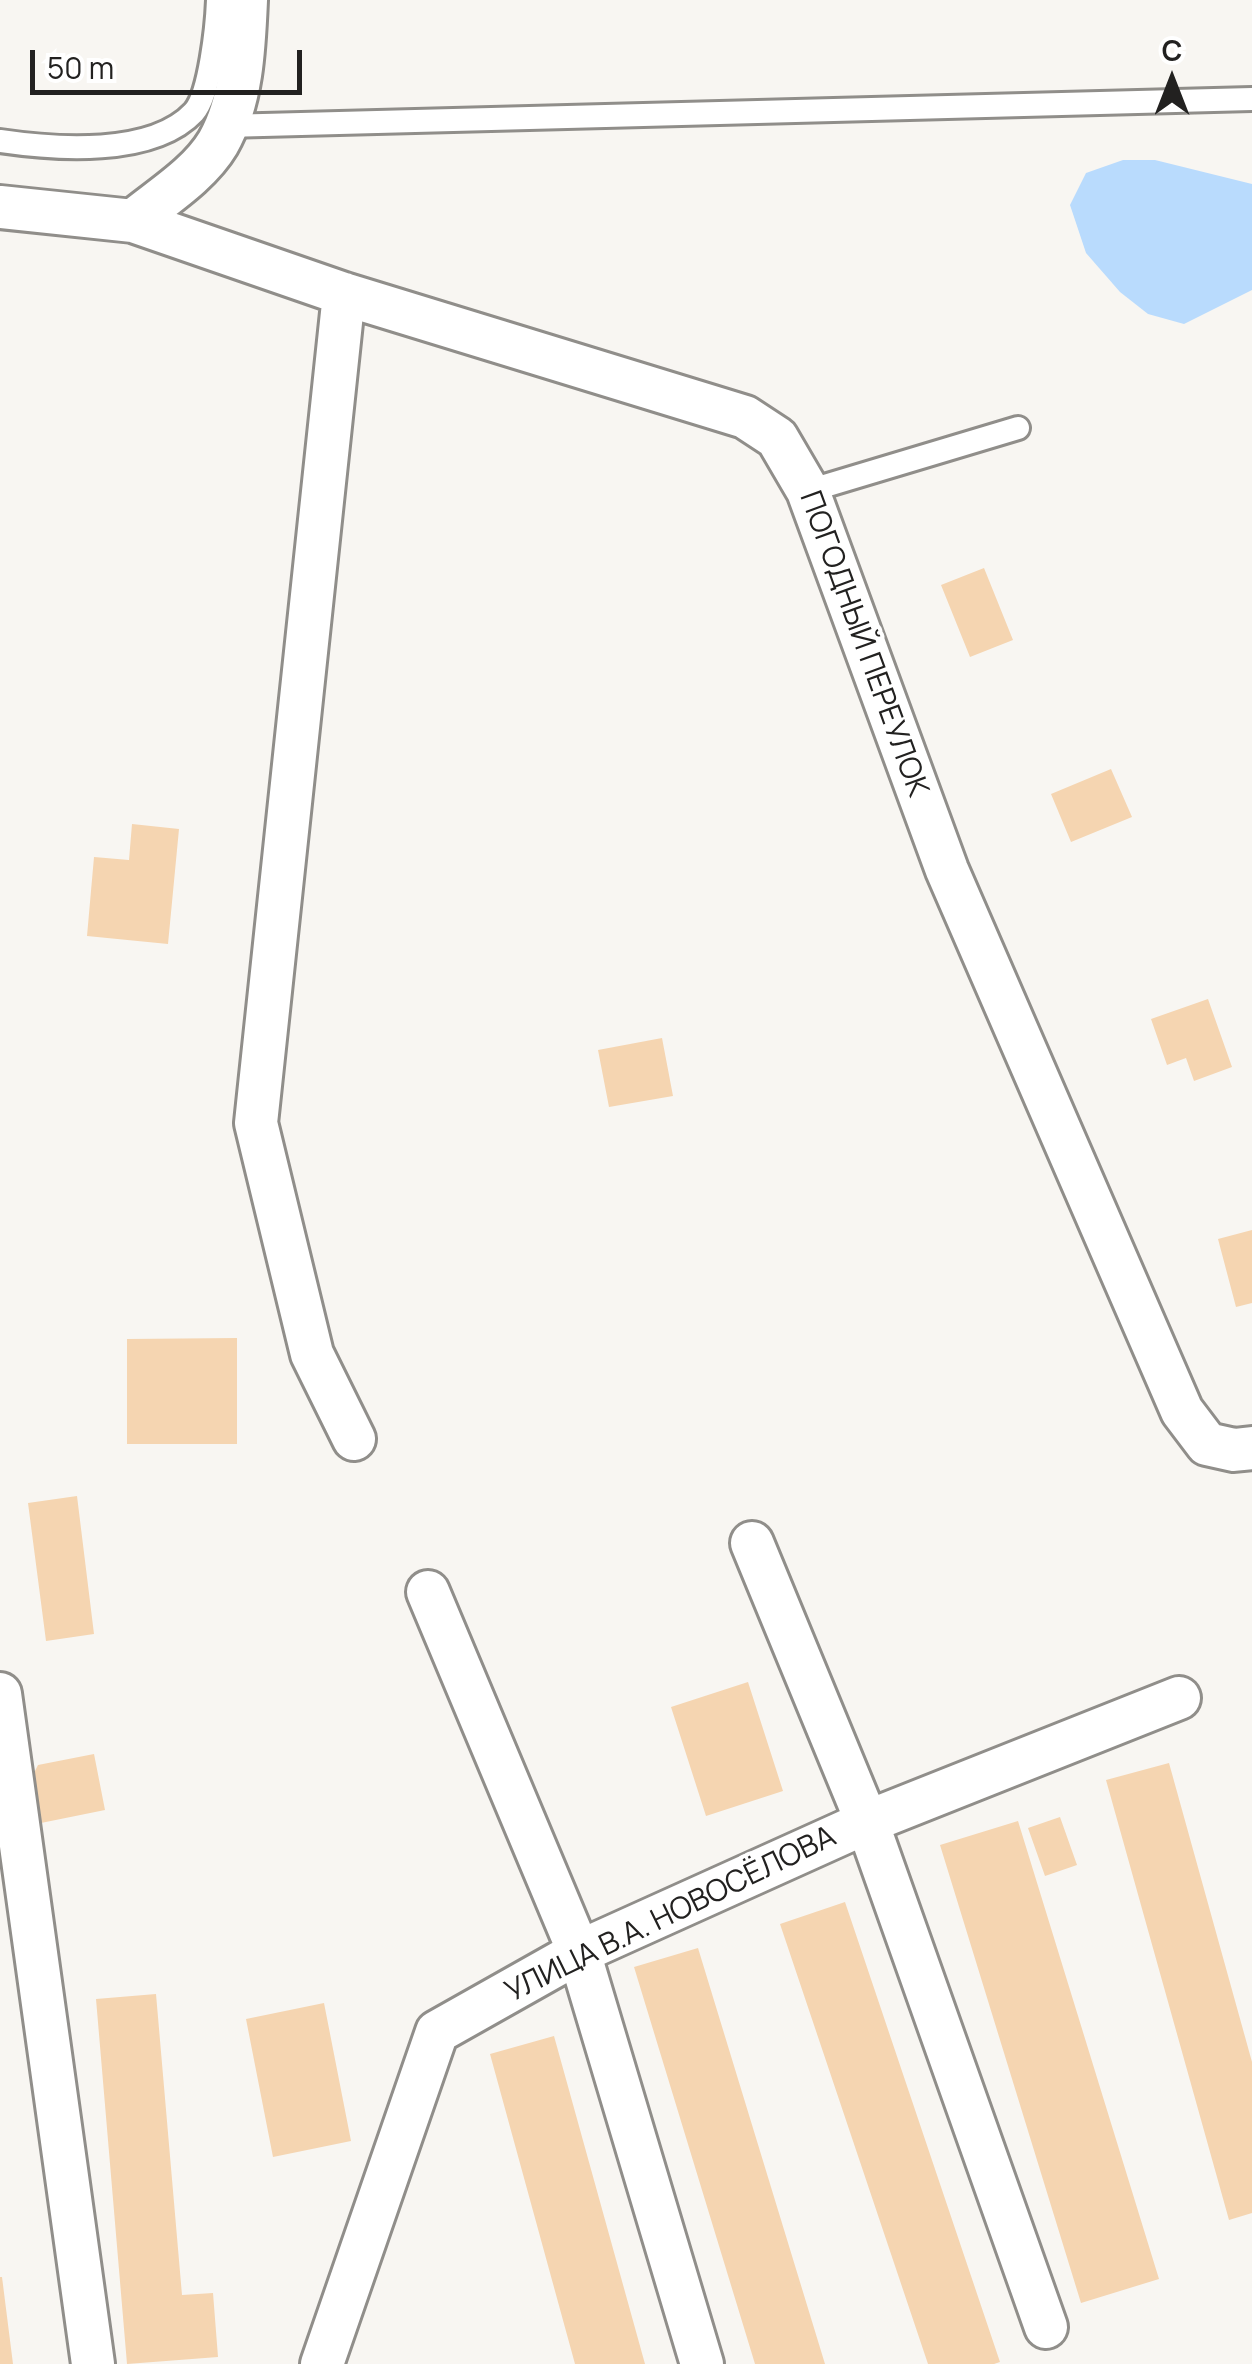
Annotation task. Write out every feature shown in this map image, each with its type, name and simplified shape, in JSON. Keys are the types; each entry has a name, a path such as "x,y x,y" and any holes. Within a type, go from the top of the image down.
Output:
{"street":[{"path":"133,221 192,173 218,144 232,108 244,53 246,0"},
{"name":"ПОГОДНЫЙ ПЕРЕУЛОК","path":"0,206 133,221 344,294 745,417 777,438 808,491 947,870 1182,1411 1207,1444 1234,1450 1252,1448"},
{"path":"344,294 256,1123 312,1354 354,1439"},
{"path":"752,1543 867,1822 1046,2328"},
{"path":"428,1592 579,1952 702,2364"},
{"path":"0,1694 93,2364"},
{"name":"УЛИЦА В.А. НОВОСЁЛОВА","path":"322,2364 438,2032 579,1952 867,1822 1179,1698"}],"lane":[{"path":"0,141 47,148 110,145 176,127 196,110 210,67 218,0"},
{"path":"225,126 1252,99"},
{"path":"808,491 1018,428"}],"water":[{"path":"1123,160 1155,160 1252,184 1252,290 1184,324 1148,314 1120,292 1086,253 1070,205 1086,173"}],"building":[{"path":"984,568 1013,640 970,657 941,585"},
{"path":"1111,769 1132,817 1071,842 1051,794"},
{"path":"132,824 179,829 168,944 87,936 94,857 129,860"},
{"path":"1208,999 1232,1067 1194,1081 1186,1058 1167,1065 1151,1019"},
{"path":"662,1038 673,1096 609,1107 598,1050"},
{"path":"1252,1230 1252,1303 1236,1307 1218,1239"},
{"path":"237,1338 237,1444 127,1444 127,1339"},
{"path":"77,1496 94,1634 46,1641 28,1503"},
{"path":"748,1682 783,1791 706,1816 671,1707"},
{"path":"94,1754 105,1810 36,1824 28,1785 38,1765"},
{"path":"1169,1763 1252,2062 1252,2213 1229,2220 1106,1780"},
{"path":"1060,1817 1077,1865 1045,1876 1028,1828"},
{"path":"1018,1821 1159,2279 1081,2303 940,1845"},
{"path":"845,1902 1000,2362 994,2364 928,2364 780,1924"},
{"path":"698,1948 825,2364 755,2364 634,1967"},
{"path":"156,1994 182,2295 213,2293 218,2357 127,2364 96,1999"},
{"path":"324,2003 351,2141 273,2157 246,2019"},
{"path":"554,2036 645,2364 575,2364 490,2054"},
{"path":"2,2277 13,2364 0,2364"}]}
